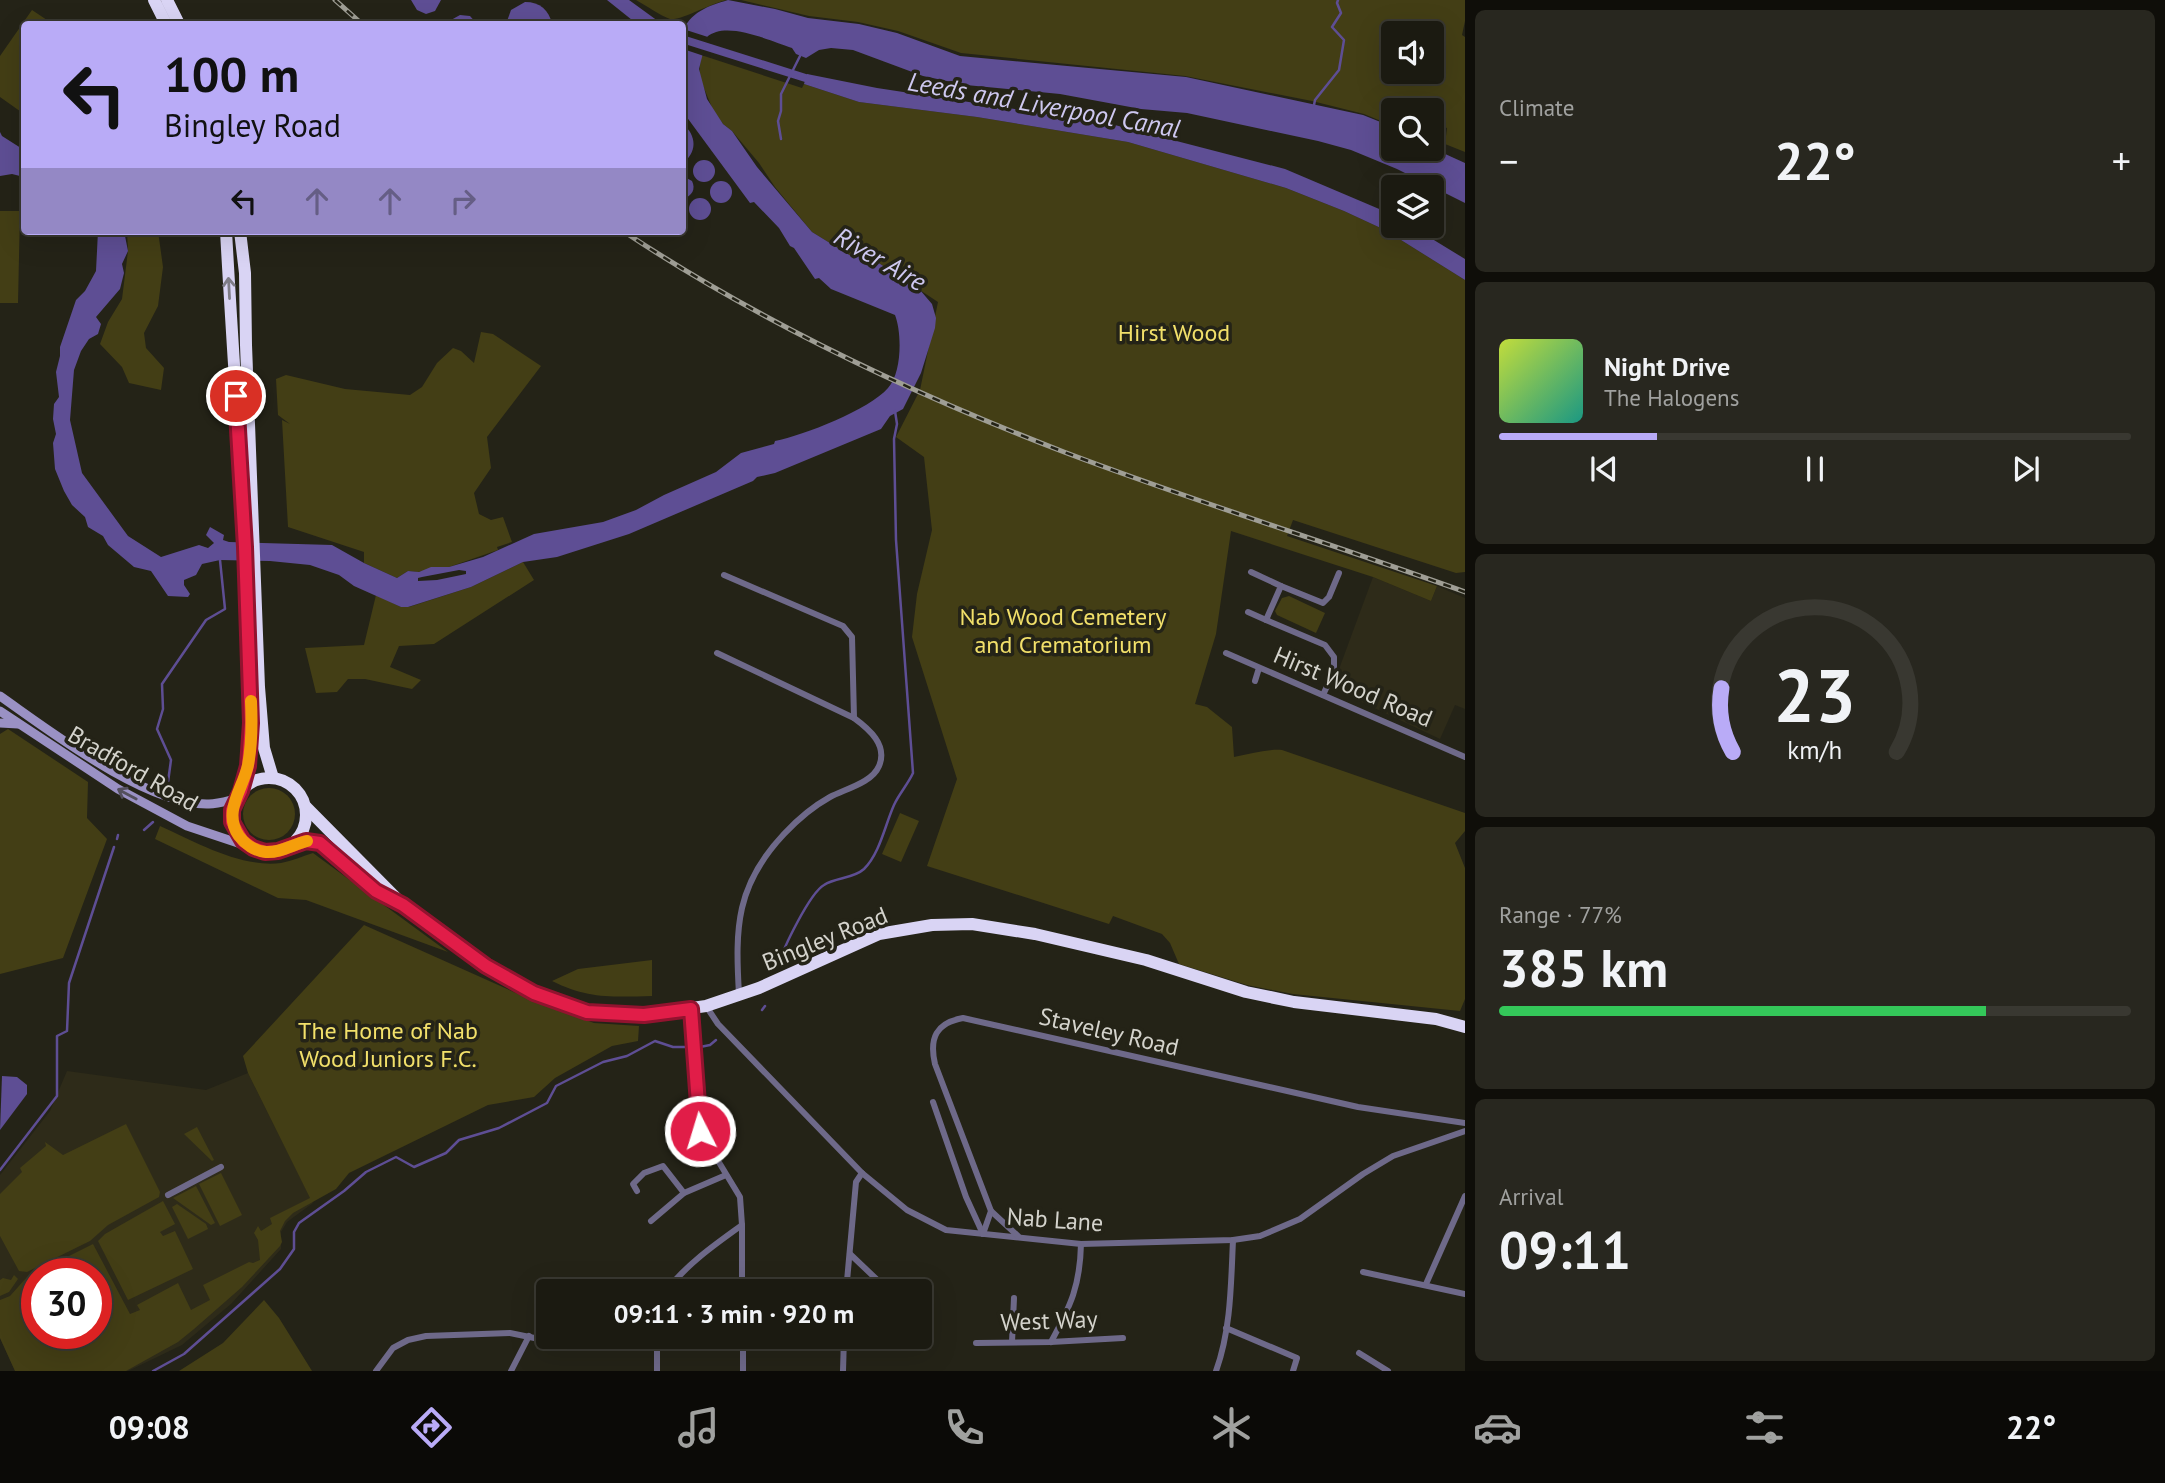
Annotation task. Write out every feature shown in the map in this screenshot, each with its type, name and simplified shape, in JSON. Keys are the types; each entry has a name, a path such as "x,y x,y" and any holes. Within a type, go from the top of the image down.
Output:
{"highway":[{"path":"154,0 164,21"},
{"path":"167,0 178,21"},
{"path":"226,235 239,346 245,547 255,687 264,748 273,778"},
{"path":"239,346 245,272 240,235"},
{"path":"255,687 250,745 232,822 243,841 265,852 278,851 306,841 320,843 376,891 403,905"},
{"path":"238,795 250,783 261,778 273,778 294,787 306,807 303,829 289,846"},
{"name":"Bingley Road","path":"306,807 403,905 486,966 534,993 587,1012 644,1015 706,1006 740,996 879,934 932,925 972,924 1035,934 1134,957 1246,992 1294,1002 1436,1019 1465,1027"}],"main road":[{"name":"Bradford Road","path":"0,696 77,750 135,784 183,801 209,804 238,795"},
{"name":"Bradford Road","path":"0,711 101,780 187,826 253,848"},
{"path":"0,723 20,724"}],"street":[{"path":"1251,572 1323,603 1329,597 1339,573"},
{"path":"724,575 844,626 849,631 852,637 854,718"},
{"path":"1266,620 1281,586"},
{"path":"1248,612 1325,645 1334,657 1334,671 1324,695"},
{"path":"717,653 854,718 869,730 880,747 881,759 878,769 868,779 818,804 798,819 760,863 743,897 737,953 740,996"},
{"name":"Hirst Wood Road","path":"1226,653 1465,757"},
{"path":"1255,681 1259,668"},
{"name":"Nab Lane","path":"706,1006 718,1024 862,1173 888,1197 923,1220 946,1230 1081,1244 1233,1240 1261,1236 1300,1219 1393,1156 1465,1131"},
{"path":"691,1009 700,1131 740,1197 742,1279"},
{"name":"Staveley Road","path":"1018,1236 991,1211 935,1064 931,1048 934,1038 940,1027 949,1020 963,1018 1358,1107 1465,1124"},
{"path":"933,1101 966,1197 983,1234"},
{"path":"638,1191 633,1184 644,1173 663,1166 684,1193"},
{"path":"168,1195 220,1167"},
{"path":"847,1279 856,1182 862,1173"},
{"path":"651,1221 684,1193 726,1175"},
{"path":"1426,1284 1465,1196"},
{"path":"983,1234 991,1211"},
{"path":"676,1279 703,1252 742,1225"},
{"path":"1216,1371 1222,1355 1226,1328 1233,1240"},
{"path":"1051,1342 1076,1291 1081,1244"},
{"path":"850,1254 876,1279"},
{"path":"1363,1272 1465,1294"},
{"path":"1012,1342 1014,1298"},
{"path":"1226,1328 1297,1358 1293,1371"},
{"path":"376,1371 393,1349 408,1340 426,1336 510,1333 536,1338"},
{"path":"511,1371 529,1336"},
{"name":"West Way","path":"976,1343 1123,1338"},
{"path":"657,1349 657,1371"},
{"path":"743,1349 743,1371"},
{"path":"844,1349 844,1371"},
{"path":"1359,1353 1388,1371"}],"shaded area":[{"path":"411,0 441,0 435,11 426,14 417,10"},
{"path":"607,0 629,0 658,21 633,21"},
{"name":"River Aire","path":"728,0 808,18 859,24 897,33 960,56 1186,77 1363,115 1381,122 1381,161 1444,161 1444,153 1465,163 1465,203 1444,192 1444,175 1409,175 1351,150 1318,141 1187,113 1141,109 1060,94 966,85 923,76 853,50 819,50 806,58 796,54 792,48 748,34 736,31 715,32 707,37 699,69 707,99 757,167 812,232 851,256 868,256 920,290 932,304 936,318 935,328 921,373 903,409 890,416 881,429 775,473 757,477 629,534 557,557 523,562 471,587 408,607 401,607 354,586 339,575 310,565 270,561 220,560 202,564 196,575 184,580 190,594 188,597 168,596 151,571 134,567 108,545 103,536 88,527 85,517 72,505 64,491 55,469 53,443 56,434 53,419 54,404 59,397 56,372 60,347 76,300 85,291 96,271 98,235 125,235 128,251 122,264 124,273 120,289 96,317 101,324 98,334 89,339 81,351 74,370 70,420 82,473 128,536 161,557 199,545 208,548 214,543 206,535 210,527 224,535 223,540 229,542 332,545 397,578 408,571 449,567 483,557 534,534 603,522 636,510 716,472 741,453 774,444 775,441 852,413 879,396 893,381 898,363 900,342 895,315 831,289 819,278 815,279 779,228 754,202 750,203 686,116 686,25 695,15","holes":["466,571 466,574 418,581 418,578"]},
{"path":"525,2 535,3 543,8 551,21 507,21 511,10"},
{"path":"460,15 470,16 474,21 450,21"},
{"path":"807,74 877,88 1107,123 1285,169 1381,210 1381,228 1286,188 1128,142 977,117 859,102 804,84"},
{"path":"686,127 694,144 686,161"},
{"path":"0,132 21,148 21,176 12,174 0,176"},
{"path":"704,160 712,163 715,171 712,179 704,182 696,179 693,171 696,163"},
{"path":"686,178 692,181 694,187 686,198"},
{"path":"721,181 729,184 732,192 729,200 721,203 713,200 710,192 713,184"},
{"path":"700,198 708,201 711,209 708,217 700,220 692,217 689,209 692,201"},
{"path":"1398,238 1431,238 1465,259 1465,280"},
{"path":"1373,577 1431,601 1437,586 1465,598 1465,709 1455,705 1440,739 1332,688"},
{"path":"67,1071 206,1090 248,1073 313,1203 287,1222 281,1232 281,1249 231,1304 182,1345 128,1371 15,1371 0,1338 0,1175 50,1111"},
{"path":"2,1076 17,1077 27,1085 27,1094 0,1130"}],"green space":[{"path":"636,0 727,0 670,19"},
{"path":"741,0 1465,0 1462,35 1465,37 1465,152 1445,144 1447,128 1444,127 1444,98 1381,98 1381,121 1312,101 1185,76 961,53 898,31 858,22 809,16"},
{"path":"32,10 48,21 24,21"},
{"path":"21,26 21,112 0,97 0,56"},
{"path":"701,55 802,88 804,84 859,102 977,117 1128,142 1286,188 1344,211 1381,228 1381,238 1398,238 1465,280 1465,572 1456,573 1293,520 1287,536 1437,586 1431,601 1373,577 1231,531 1216,634 1195,704 1207,707 1232,727 1234,757 1282,750 1465,813 1465,831 1455,843 1465,868 1465,999 1460,1011 1293,994 1247,985 1179,964 1170,943 1162,934 1113,916 1109,924 927,866 957,779 912,637 917,594 932,530 924,457 896,437 920,390 938,302 868,256 851,256 812,232 759,163 723,124 713,110 699,76"},
{"path":"0,211 20,211 18,303 0,303"},
{"path":"127,235 159,235 163,267 158,306 144,333 146,348 164,368 161,390 129,383 122,367 100,344 108,322 122,299"},
{"path":"481,332 493,334 541,366 487,437 491,468 474,493 479,514 491,520 503,517 512,542 497,547 498,550 449,567 408,571 397,578 364,563 364,552 288,527 282,420 290,424 278,415 276,379 286,375 345,389 410,395 422,387 437,363 453,348 461,351 474,363"},
{"path":"523,562 534,580 434,644 399,646 390,667 421,680 412,689 365,679 348,679 337,692 316,693 305,648 364,645 376,595 401,607 409,607 471,587"},
{"path":"1289,596 1325,613 1316,633 1277,615 1275,611 1282,598"},
{"path":"8,729 88,782 87,818 107,839 63,958 0,974 0,734"},
{"path":"269,788 288,795 295,814 288,833 269,840 250,833 243,814 250,795"},
{"path":"900,813 919,821 901,862 882,854"},
{"path":"160,826 203,846 250,862 281,863 313,853 448,952 306,900 278,898 155,839"},
{"name":"The Home of Nab Wood Juniors F.C.","path":"364,925 534,1001 594,1023 639,1026 638,1041 612,1046 555,1078 534,1097 488,1105 349,1173 336,1189 293,1213 285,1221 280,1231 280,1246 242,1287 178,1342 126,1371 15,1371 0,1338 0,1300 10,1296 21,1284 21,1349 112,1349 112,1280 130,1314 140,1310 137,1305 178,1283 191,1310 210,1300 203,1285 249,1262 260,1260 258,1240 254,1233 258,1226 261,1231 272,1224 270,1218 310,1198 248,1073 243,1056"},
{"path":"652,960 652,996 589,994 552,981 578,969"},
{"path":"126,1124 160,1192 159,1197 108,1225 90,1241 55,1258 21,1258 19,1271 0,1236 0,1194 22,1172 20,1168 46,1146 45,1142 63,1155"},
{"path":"197,1127 214,1160 212,1161 184,1134"},
{"path":"221,1173 242,1215 220,1226 199,1184"},
{"path":"196,1186 215,1223 211,1225 173,1198"},
{"path":"163,1201 175,1224 160,1232 163,1236 175,1231 193,1269 128,1300 112,1269 112,1258 107,1258 98,1241 105,1234"},
{"path":"177,1204 206,1224 208,1229 188,1239 172,1207"},
{"name":"The Home of Nab Wood Juniors F.C.","path":"93,1244 100,1258 65,1258"},
{"path":"14,1275 18,1279 9,1292 0,1296 0,1280 11,1280"},
{"path":"264,1300 279,1318 312,1371 179,1371 223,1343"}],"pier":[{"path":"686,30 711,38 704,56 686,50"}],"waterway":[{"path":"1314,105 1339,70 1344,40 1332,27 1341,13 1338,0"},
{"name":"Leeds and Liverpool Canal","path":"686,40 815,81"},
{"path":"781,139 778,121 781,94 801,54"},
{"path":"779,964 798,922 818,890 829,882 860,872 870,862 894,805 913,773 896,540 895,411"},
{"path":"168,782 171,760 157,729 163,709 162,684 206,620 225,609 220,560"},
{"path":"144,830 153,822"},
{"path":"117,839 118,835"},
{"path":"0,1170 57,1096 57,1036 67,1031 69,983 114,847"},
{"path":"762,1010 765,1006"},
{"path":"700,1047 710,1045 716,1040"},
{"path":"153,1371 184,1354 280,1269 294,1249 294,1232 299,1223 366,1172 396,1157 414,1167 446,1153 459,1140 499,1128 547,1103 556,1086 603,1062 627,1056 655,1041 673,1047 687,1047"}],"railway":[{"path":"335,0 359,21"},
{"path":"629,235 728,296 782,325 838,354 950,405 1064,452 1465,592"}],"slow traffic":[{"path":"251,701 248,766 241,791 235,799 232,822 243,841 265,852 278,851 307,841"}],"route":[{"path":"236,396 251,723 246,775 232,810 232,822 236,831 243,841 265,852 278,851 306,841 320,843 376,891 403,905 486,966 534,993 587,1012 644,1015 691,1009 700,1131"}],"park label":[{"name":"Hirst Wood","path":"1174,333"},
{"name":"Nab Wood Cemetery and Crematorium","path":"1063,631"}]}
